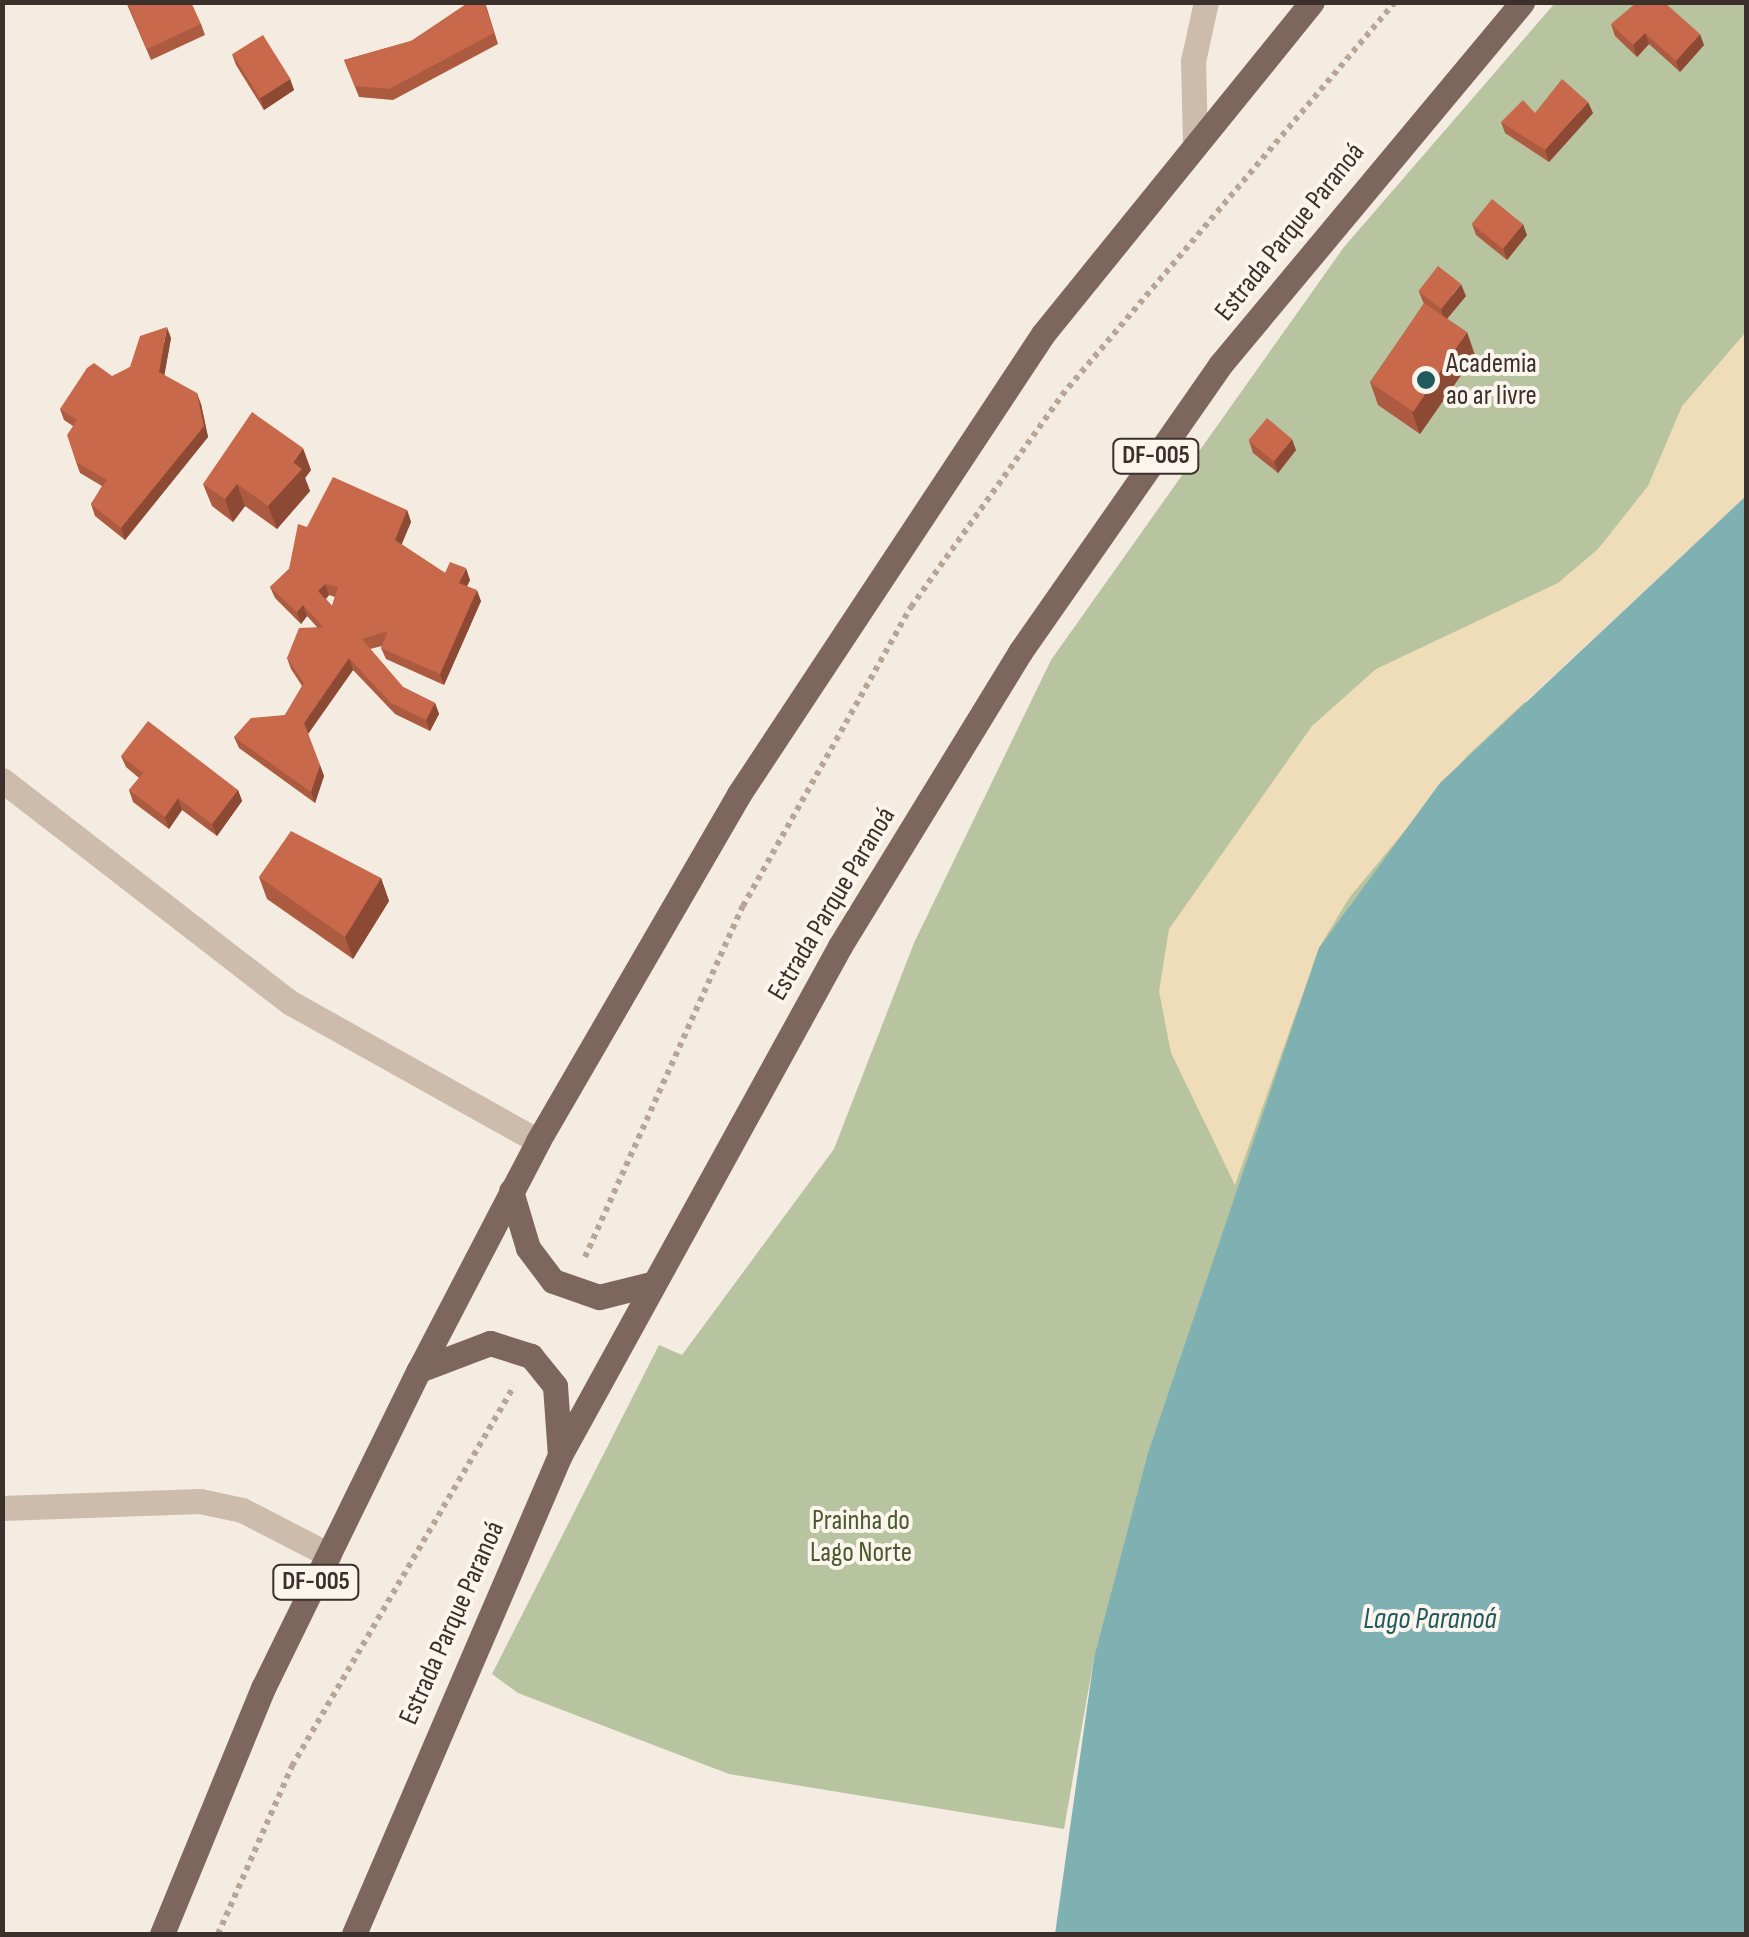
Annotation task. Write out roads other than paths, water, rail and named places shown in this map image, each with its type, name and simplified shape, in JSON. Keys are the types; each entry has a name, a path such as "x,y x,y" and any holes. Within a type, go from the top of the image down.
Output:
{"main road":[{"name":"DF-005","path":"162,1934 330,1555 511,1190 813,673 1043,334 1312,2"},
{"name":"Estrada Parque Paranoá","path":"354,1934 560,1455 840,946 1020,652 1220,365 1522,2"},
{"path":"511,1190 528,1248 570,1289 599,1296 651,1284"},
{"path":"419,1370 490,1343 531,1356 556,1386 560,1455"}],"street":[{"path":"1195,146 1193,61 1206,2"},
{"path":"2,780 291,1004 538,1140"},
{"path":"2,1508 200,1501 242,1510 330,1555"}],"water":[{"name":"Lago Paranoá","path":"1746,496 1746,1934 1055,1934 1094,1658 1148,1453 1319,948 1440,783"}],"place":[{"name":"Academia ao ar livre","path":"1426,380"}],"park label":[{"name":"Prainha do Lago Norte","path":"861,1537"}]}
